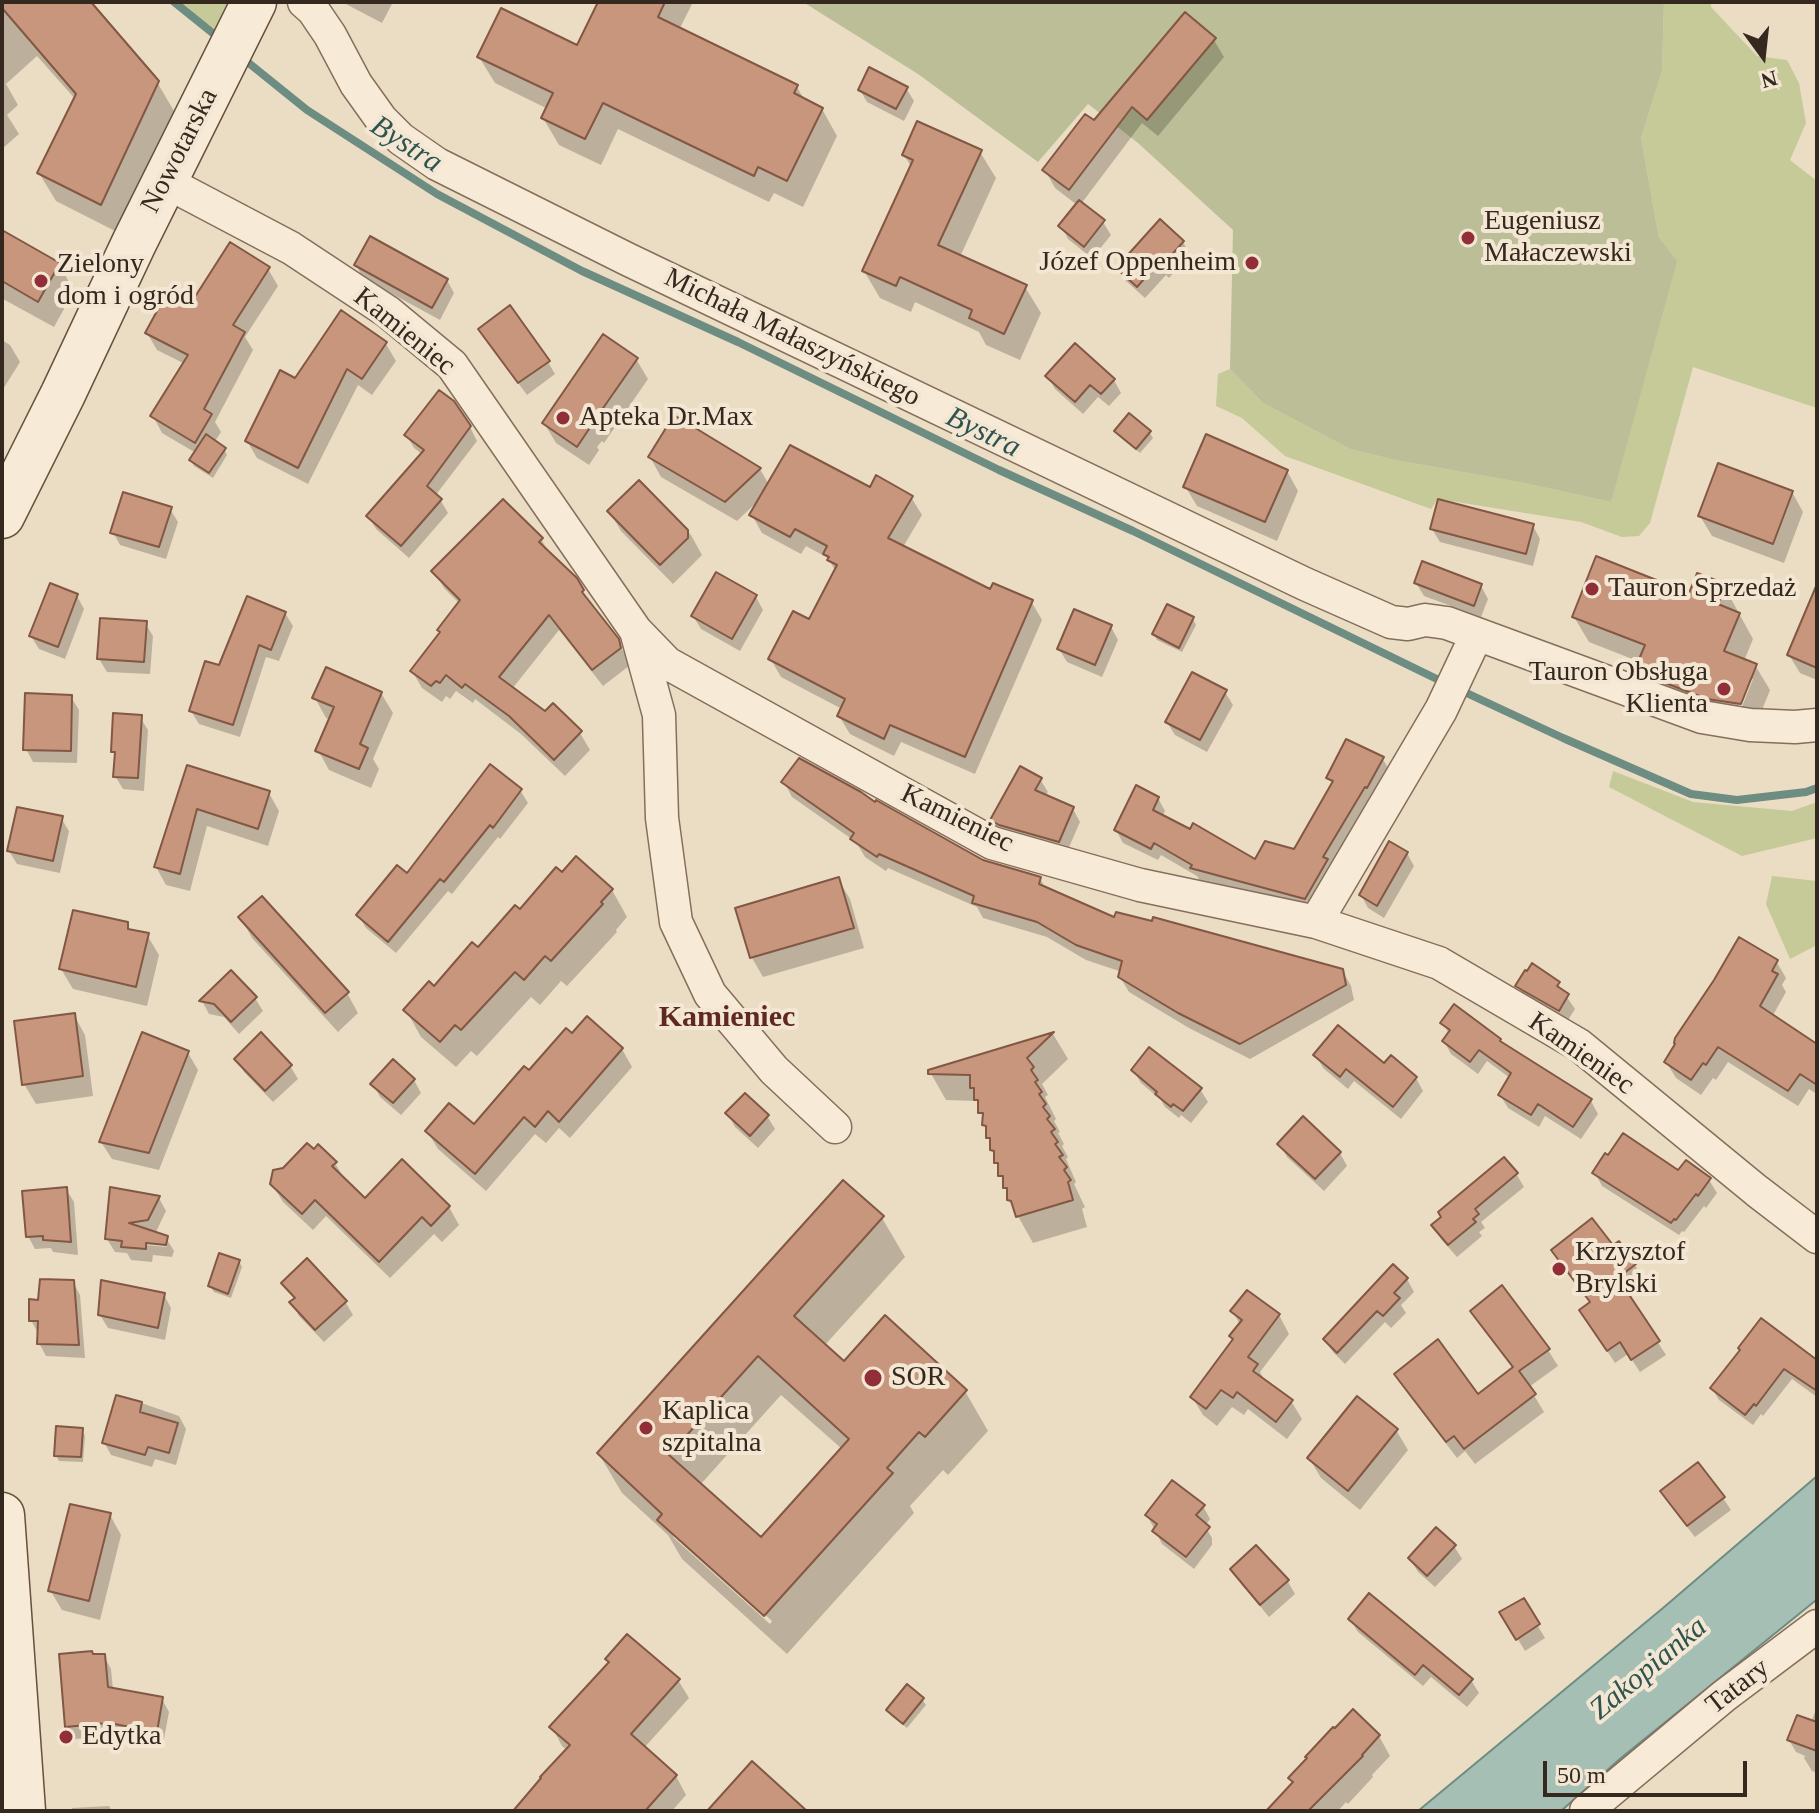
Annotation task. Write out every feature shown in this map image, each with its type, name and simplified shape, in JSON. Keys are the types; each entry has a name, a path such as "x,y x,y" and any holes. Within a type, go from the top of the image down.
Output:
{"main road":[{"name":"Nowotarska","path":"2,516 251,8"},
{"path":"2,1515 23,1811"}],"street":[{"name":"Michała Małaszyńskiego","path":"304,2 330,35 356,84 381,119 401,139 437,164 627,259 1305,584 1391,622 1408,624 1425,620 1447,623 1470,648 1702,717 1750,725 1817,725"},
{"name":"Kamieniec","path":"164,181 291,248 388,312 452,365 636,631 667,663 992,843 1140,885 1316,922 1439,963 1579,1045 1817,1237"},
{"name":"Kamieniec","path":"636,631 659,715 662,818 676,922 710,994 774,1070 835,1127"},
{"path":"1316,922 1441,710 1470,648"},
{"name":"Tatary","path":"1586,1811 1724,1696 1817,1626"}],"green space":[{"path":"174,2 229,2 214,34"},
{"path":"803,2 1664,2 1662,71 1641,138 1659,238 1677,261 1611,502 1350,449 1263,403 1230,369 1233,230 1138,143 1088,104 1038,162 918,74"},
{"path":"1664,2 1711,2 1711,7 1757,56 1787,60 1799,83 1806,123 1790,160 1817,181 1817,408 1693,367 1650,523 1639,536 1622,537 1581,522 1438,499 1431,509 1285,456 1242,418 1216,406 1218,374 1230,369 1263,403 1350,449 1611,502 1659,238 1641,138 1662,71"},
{"path":"1613,771 1693,802 1792,811 1817,802 1817,838 1742,856 1609,787"},
{"path":"1772,876 1817,881 1817,945 1790,959 1766,904"}],"water":[{"name":"Zakopianka","path":"1817,1476 1815,1601 1621,1758 1561,1811 1418,1811 1663,1608"}],"building":[{"path":"2,2 91,2 159,81 101,205 37,173 76,94 2,8"},
{"path":"598,2 665,2 658,17 798,85 794,93 823,108 787,181 758,167 754,176 603,103 585,139 541,118 553,93 477,57 501,8 577,45"},
{"path":"1185,12 1216,38 1147,120 1132,107 1069,190 1042,170 1085,114 1094,120"},
{"path":"869,67 908,87 896,109 858,90"},
{"path":"917,121 982,150 938,245 1027,285 1004,334 969,318 972,310 900,277 896,286 862,271 913,160 902,155"},
{"path":"1079,200 1105,220 1084,247 1058,226"},
{"path":"1160,219 1184,241 1161,267 1158,263 1137,287 1116,268"},
{"path":"2,230 60,263 38,302 2,281"},
{"path":"370,236 448,279 432,308 354,265"},
{"path":"230,242 270,267 233,325 245,332 204,409 212,414 195,443 150,416 188,355 145,333 168,291 191,303"},
{"path":"510,305 550,361 518,383 478,329"},
{"path":"341,310 387,342 362,379 347,369 298,468 245,441 280,370 295,378"},
{"path":"603,334 638,358 592,424 587,426 589,429 577,447 542,423"},
{"path":"1075,343 1115,379 1101,394 1090,385 1075,402 1045,376"},
{"path":"439,390 454,401 471,426 427,486 442,499 401,546 366,516 424,450 404,435"},
{"path":"1129,413 1151,431 1136,449 1114,431"},
{"path":"674,415 761,468 725,502 648,457"},
{"path":"206,434 226,448 209,473 189,460"},
{"path":"1206,434 1288,470 1265,522 1183,487"},
{"path":"790,445 870,487 876,475 913,496 888,538 990,589 993,583 1033,600 965,757 890,725 884,739 837,716 845,699 768,659 793,611 809,619 837,565 823,554 827,546 795,529 790,537 749,515"},
{"path":"1718,463 1793,491 1773,544 1698,516"},
{"path":"639,480 688,530 688,538 660,565 607,511"},
{"path":"123,492 172,507 159,547 110,533"},
{"path":"503,499 543,538 539,542 577,578 584,590 582,592 619,639 621,648 592,670 549,615 499,677 545,711 553,703 582,731 554,760 509,716 465,684 462,688 446,675 440,683 436,681 431,686 410,671 460,600 431,571"},
{"path":"1438,499 1534,524 1526,554 1430,529"},
{"path":"1596,556 1689,593 1697,573 1726,584 1718,604 1740,613 1724,651 1757,664 1741,704 1707,699 1634,671 1645,645 1572,617"},
{"path":"1422,561 1482,584 1474,606 1414,583"},
{"path":"716,572 757,595 732,639 691,616"},
{"path":"50,583 78,594 58,647 29,636"},
{"path":"1817,584 1817,668 1787,655"},
{"path":"247,596 286,612 271,650 259,645 233,725 189,711 205,661 219,665"},
{"path":"1167,604 1194,617 1179,648 1152,634"},
{"path":"1074,609 1112,625 1095,665 1057,649"},
{"path":"100,618 147,621 144,662 97,659"},
{"path":"326,667 382,692 360,744 368,748 359,769 315,751 334,707 312,698"},
{"path":"1192,672 1227,690 1200,740 1165,722"},
{"path":"25,693 72,695 71,751 23,750"},
{"path":"113,713 142,715 138,778 113,777"},
{"path":"1346,739 1384,757 1323,857 1328,859 1305,899 1190,868 1192,865 1154,843 1151,849 1114,830 1136,785 1159,797 1153,810 1190,829 1193,823 1255,859 1265,841 1294,849 1333,781 1326,778"},
{"path":"799,758 983,860 1041,877 1039,884 1114,917 1116,912 1152,921 1153,917 1343,969 1346,985 1240,1044 1178,1013 1118,977 1122,961 1076,945 1037,922 972,903 974,896 879,854 877,857 850,839 854,833 781,782"},
{"path":"490,764 522,789 493,828 490,825 444,882 440,879 388,942 356,915 397,865 407,873"},
{"path":"187,765 270,791 258,829 197,809 180,874 154,867"},
{"path":"1020,766 1042,778 1035,790 1074,807 1059,842 990,820"},
{"path":"17,807 63,816 53,861 7,851"},
{"path":"1389,841 1408,852 1377,906 1359,895"},
{"path":"576,856 613,889 551,961 545,956 524,980 515,972 461,1030 455,1025 440,1042 403,1010 429,981 434,986 472,942 478,947 515,905 520,909 556,867 562,872"},
{"path":"839,877 854,928 750,958 735,908"},
{"path":"262,896 349,992 325,1013 238,917"},
{"path":"73,910 128,922 128,929 149,933 136,987 59,969"},
{"path":"1739,937 1778,960 1772,971 1778,974 1760,1006 1817,1044 1817,1085 1800,1074 1788,1091 1718,1047 1691,1080 1664,1062 1675,1044 1675,1038"},
{"path":"1532,963 1560,982 1557,986 1569,994 1559,1011 1515,986"},
{"path":"231,970 257,997 231,1022 214,1004 199,1001"},
{"path":"1454,1004 1500,1041 1592,1099 1573,1127 1538,1104 1531,1115 1498,1095 1511,1073 1479,1050 1470,1062 1442,1041 1450,1030 1440,1023"},
{"path":"75,1013 83,1076 22,1085 14,1021"},
{"path":"587,1016 623,1048 559,1122 548,1111 535,1127 524,1117 475,1174 425,1131 449,1103 474,1124 524,1066 529,1070 566,1028 572,1033"},
{"path":"1338,1025 1384,1063 1391,1055 1417,1077 1393,1107 1346,1069 1340,1077 1313,1055"},
{"path":"142,1032 189,1051 149,1153 99,1142"},
{"path":"261,1032 292,1065 265,1091 234,1059"},
{"path":"1054,1032 1027,1058 1034,1067 1031,1070 1046,1104 1043,1107 1050,1116 1047,1119 1055,1129 1051,1132 1063,1155 1059,1157 1067,1167 1064,1170 1071,1180 1068,1182 1073,1200 1016,1217 1011,1201 1007,1200 1007,1188 1003,1188 1003,1176 998,1176 998,1163 994,1163 990,1138 986,1138 986,1126 982,1125 983,1113 978,1113 978,1100 974,1100 974,1088 970,1088 970,1075 928,1074 928,1070"},
{"path":"1149,1047 1202,1088 1183,1111 1173,1104 1171,1107 1131,1070"},
{"path":"393,1059 415,1079 393,1103 370,1084"},
{"path":"745,1093 769,1115 750,1136 725,1113"},
{"path":"1303,1116 1341,1152 1315,1179 1277,1144"},
{"path":"1623,1133 1678,1170 1686,1160 1711,1178 1671,1223 1592,1173"},
{"path":"307,1143 314,1149 318,1144 337,1162 332,1166 365,1198 402,1159 450,1206 431,1226 422,1217 379,1262 315,1200 302,1214 270,1184 273,1170 283,1168"},
{"path":"1504,1157 1518,1173 1475,1209 1479,1214 1473,1219 1476,1222 1448,1245 1431,1225 1441,1217 1438,1212"},
{"path":"843,1180 884,1216 794,1316 844,1361 885,1315 967,1390 925,1437 919,1432 887,1468 893,1473 764,1616 657,1520 662,1514 597,1453","holes":["758,1356 849,1439 761,1537 669,1455"]},
{"path":"67,1187 71,1242 43,1240 43,1236 26,1237 22,1191"},
{"path":"110,1187 160,1196 148,1220 129,1223 168,1236 166,1245 146,1243 146,1249 121,1247 122,1241 105,1239"},
{"path":"1592,1218 1613,1245 1619,1241 1636,1264 1618,1278 1660,1341 1631,1360 1620,1342 1607,1351 1579,1310 1590,1302 1551,1250"},
{"path":"219,1253 240,1260 228,1294 208,1286"},
{"path":"307,1258 347,1301 315,1330 289,1302 295,1298 281,1283"},
{"path":"1393,1264 1408,1278 1394,1293 1400,1298 1383,1316 1377,1311 1337,1353 1323,1339"},
{"path":"40,1279 74,1280 79,1345 37,1344 38,1321 29,1321 29,1299 38,1300"},
{"path":"101,1280 165,1293 158,1328 98,1315"},
{"path":"1502,1285 1550,1349 1519,1371 1536,1394 1464,1449 1454,1436 1446,1442 1394,1374 1438,1339 1478,1394 1513,1367 1470,1311"},
{"path":"1247,1290 1280,1314 1248,1357 1258,1364 1253,1371 1293,1400 1276,1422 1237,1392 1233,1398 1221,1390 1206,1409 1190,1397 1233,1339 1229,1336 1242,1320 1230,1311"},
{"path":"1761,1318 1817,1360 1817,1391 1784,1369 1756,1406 1754,1404 1745,1415 1710,1388"},
{"path":"116,1395 142,1402 140,1412 178,1423 169,1453 148,1447 145,1455 102,1443"},
{"path":"1357,1396 1398,1429 1348,1491 1307,1458"},
{"path":"56,1426 83,1428 81,1457 54,1456"},
{"path":"1698,1462 1725,1497 1687,1526 1660,1491"},
{"path":"1172,1480 1205,1505 1196,1515 1210,1527 1186,1557 1152,1531 1157,1524 1145,1515"},
{"path":"70,1504 111,1513 89,1601 48,1591"},
{"path":"1436,1527 1456,1545 1427,1576 1408,1558"},
{"path":"1256,1545 1289,1580 1260,1605 1230,1569"},
{"path":"1369,1593 1473,1679 1459,1695 1423,1665 1415,1675 1348,1619"},
{"path":"1524,1598 1540,1624 1516,1640 1499,1612"},
{"path":"627,1634 680,1679 631,1734 677,1775 645,1811 513,1811 570,1745 549,1727 609,1662 605,1659"},
{"path":"92,1651 93,1654 105,1654 108,1687 163,1697 157,1732 109,1723 65,1727 59,1654"},
{"path":"907,1684 924,1698 903,1724 886,1710"},
{"path":"1353,1709 1380,1735 1363,1756 1308,1811 1266,1811 1293,1782 1288,1778 1305,1757"},
{"path":"1797,1715 1817,1722 1817,1751 1787,1740"},
{"path":"752,1761 807,1811 707,1811"}],"waterway":[{"name":"Bystra","path":"174,2 220,39"},
{"name":"Bystra","path":"240,56 307,110 437,194 582,271 738,342 1445,683"},
{"name":"Bystra","path":"1458,689 1691,794 1737,800 1817,788"}],"place":[{"name":"Eugeniusz Małaczewski","path":"1468,238"},
{"name":"Józef Oppenheim","path":"1252,263"},
{"name":"Zielony dom i ogród","path":"41,281"},
{"name":"Apteka Dr.Max","path":"563,418"},
{"name":"Tauron Sprzedaż","path":"1592,589"},
{"name":"Tauron Obsługa Klienta","path":"1724,689"},
{"name":"Krzysztof Brylski","path":"1559,1269"},
{"name":"SOR","path":"873,1378"},
{"name":"Kaplica szpitalna","path":"646,1428"},
{"name":"Edytka","path":"66,1737"}],"district":[{"name":"Kamieniec","path":"727,1018"}]}
